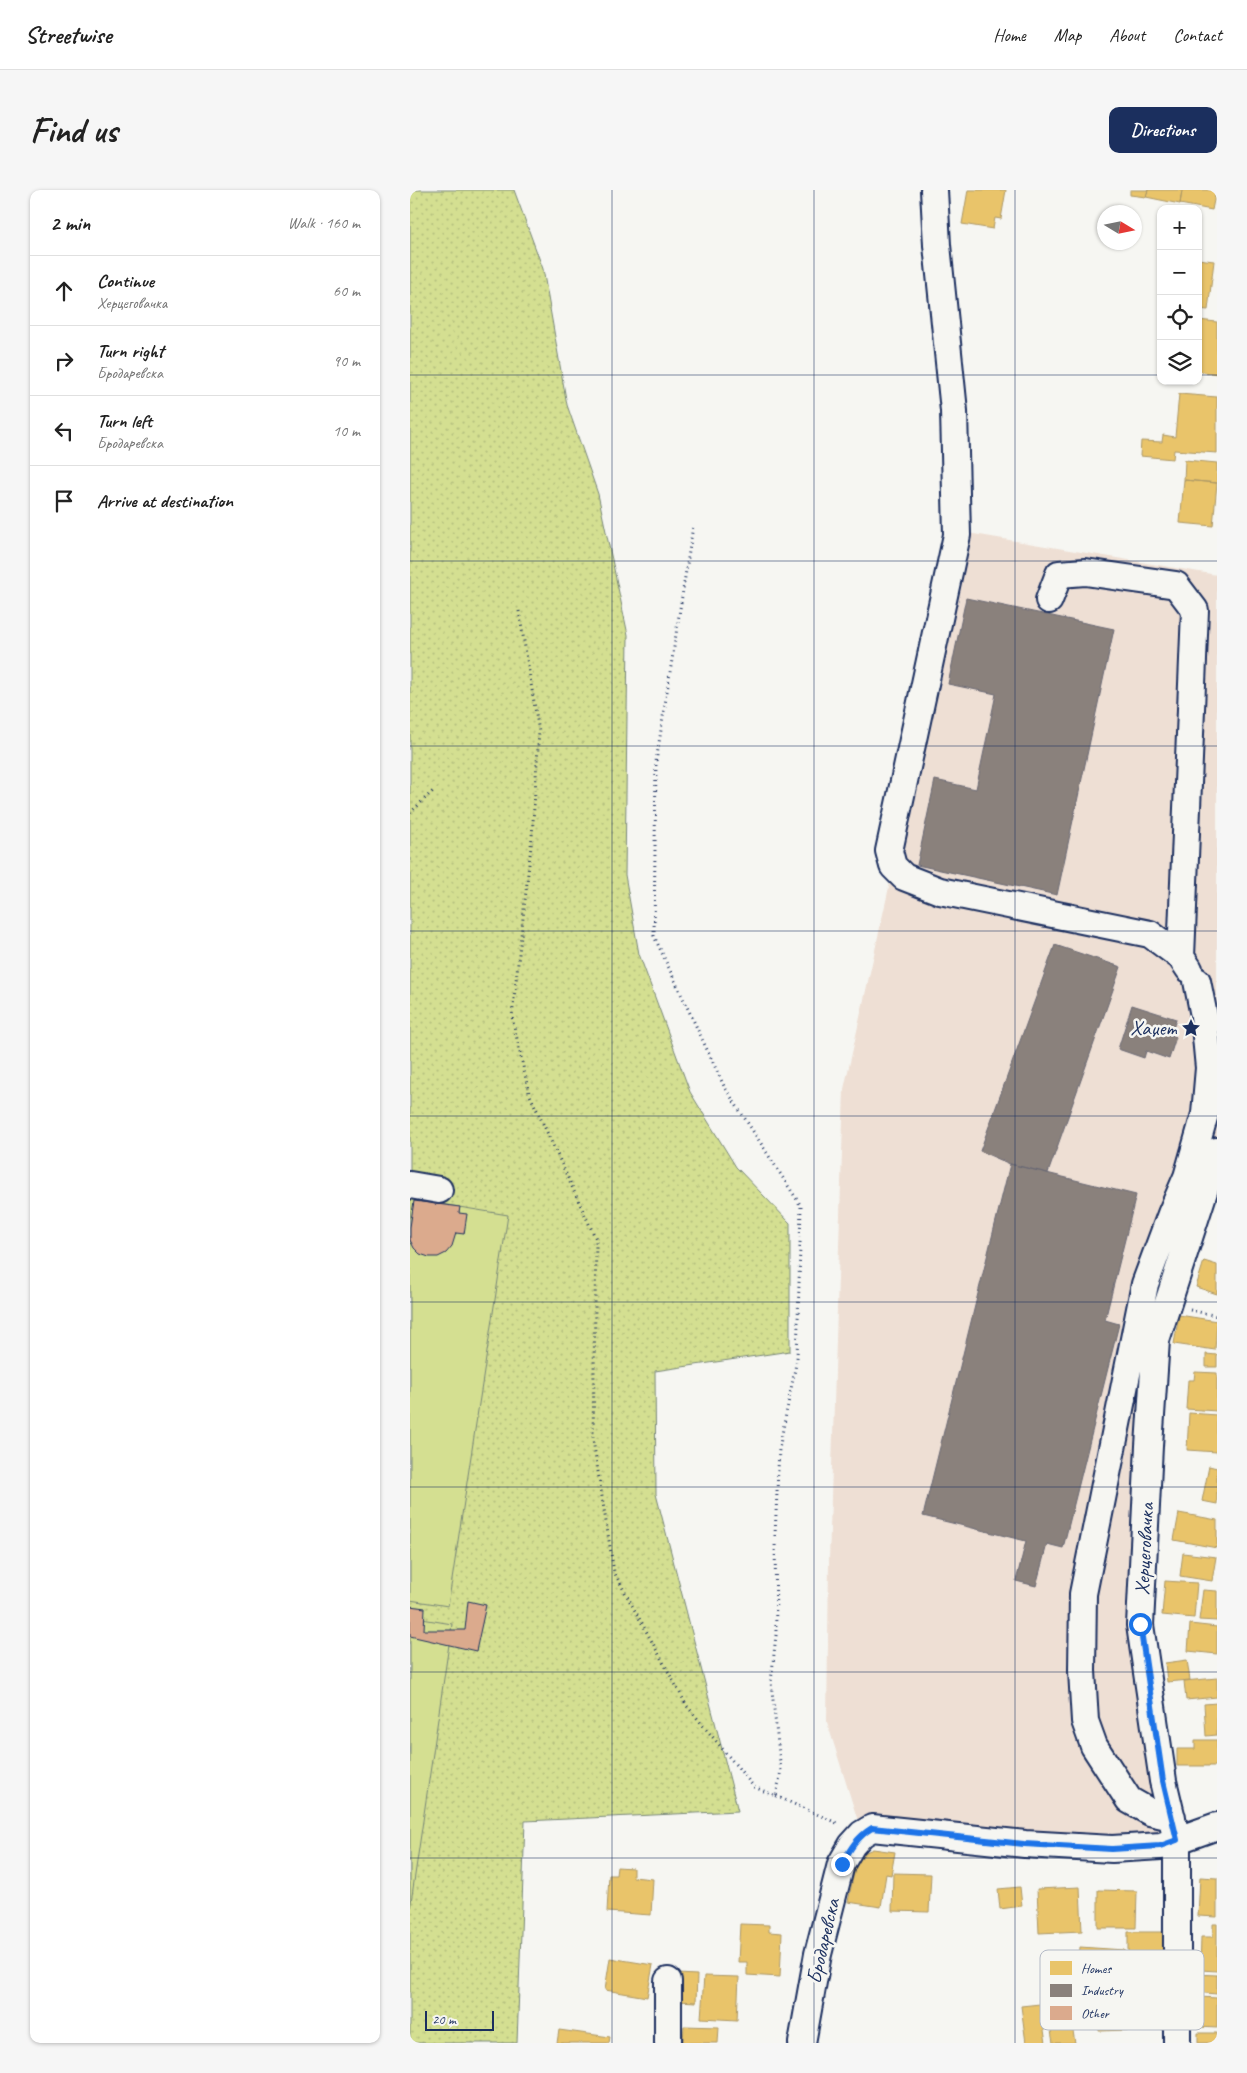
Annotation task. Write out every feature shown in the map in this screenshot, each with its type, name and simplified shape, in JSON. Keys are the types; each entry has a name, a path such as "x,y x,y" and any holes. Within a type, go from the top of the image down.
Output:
{"street":[{"path":"934,190 937,245 954,411 957,535 889,851 892,866 904,878 940,891 1150,934 1181,957 1207,984 1204,1016 1209,1068 1205,1114 1187,1177 1170,1214 1145,1284 1083,1594 1082,1671 1085,1721 1094,1746 1129,1800 1174,1829 1217,1826"},
{"path":"1049,600 1059,574 1085,572 1176,585 1195,610 1181,957"},
{"name":"Херцеговачка","path":"1176,1950 1174,1829 1163,1781 1140,1624 1156,1340 1217,1151"},
{"path":"410,1185 439,1190"},
{"path":"862,1834 872,1828 883,1828 1006,1842 1112,1849 1160,1846 1174,1829"},
{"name":"Бродаревска","path":"802,2043 818,1954 842,1864 852,1845 862,1834"},
{"path":"668,1981 668,2043"},
{"name":"Херцеговачка","path":"1177,2030 1177,2043"}],"path":[{"path":"693,526 656,762 654,936 724,1086 801,1206 797,1359 779,1449 775,1535 776,1635 771,1682 781,1771 776,1796"},
{"path":"519,611 539,732 532,837 512,1016 529,1093 596,1239 593,1440 614,1572 687,1706 754,1787 862,1834"},
{"path":"410,813 434,789"}],"shaded area":[{"path":"968,533 1217,575 1217,1151 1168,1304 1140,1625 1177,1840 862,1834 827,1722 829,1561 844,1089"}],"green space":[{"path":"410,190 514,190 543,269 567,405 598,494 628,635 625,875 639,954 690,1092 736,1167 790,1223 790,1351 655,1371 656,1494 738,1811 525,1821 517,2043 410,2043"},
{"path":"410,1199 508,1215 448,1606 410,1600"},
{"path":"410,1617 452,1624 410,1909"}],"building: Homes":[{"path":"968,190 1006,190 1001,219 995,218 993,229 962,224"},
{"path":"1130,190 1148,190 1146,197 1130,195"},
{"path":"1148,190 1182,190 1180,204 1146,197"},
{"path":"1182,190 1216,190 1212,210 1202,208 1202,205 1180,204"},
{"path":"1202,260 1214,261 1208,310 1202,309"},
{"path":"1202,320 1217,322 1217,374 1202,372"},
{"path":"1179,394 1217,397 1217,453 1174,450 1173,459 1140,456 1141,441 1162,442 1163,435 1175,437"},
{"path":"1185,460 1217,463 1217,483 1184,480"},
{"path":"1184,480 1217,483 1213,526 1180,523"},
{"path":"1204,1261 1217,1265 1217,1294 1196,1287"},
{"path":"1179,1315 1217,1321 1215,1350 1174,1344"},
{"path":"1206,1354 1217,1355 1217,1367 1206,1367"},
{"path":"1195,1372 1217,1373 1217,1411 1186,1409 1188,1380 1194,1380"},
{"path":"1189,1413 1217,1415 1217,1452 1187,1450"},
{"path":"1209,1466 1217,1468 1217,1504 1202,1501"},
{"path":"1179,1513 1217,1520 1217,1548 1174,1540"},
{"path":"1183,1553 1216,1557 1212,1581 1180,1576"},
{"path":"1165,1581 1197,1583 1194,1618 1162,1615"},
{"path":"1203,1590 1217,1591 1217,1621 1199,1620"},
{"path":"1190,1624 1217,1627 1217,1654 1188,1651"},
{"path":"1187,1660 1190,1680 1167,1682 1165,1663"},
{"path":"1217,1678 1217,1697 1186,1700 1184,1681"},
{"path":"1217,1703 1217,1735 1206,1736 1204,1704"},
{"path":"1195,1740 1217,1740 1217,1766 1177,1766 1177,1749 1195,1749"},
{"path":"873,1849 895,1852 891,1875 886,1874 881,1907 848,1902 856,1863 866,1852"},
{"path":"617,1867 633,1868 633,1877 653,1879 651,1915 607,1912 609,1875 616,1875"},
{"path":"893,1873 931,1874 929,1912 892,1911"},
{"path":"1200,1877 1217,1878 1217,1917 1198,1916"},
{"path":"1020,1887 1022,1906 1000,1909 998,1889"},
{"path":"1080,1887 1082,1931 1039,1933 1037,1889"},
{"path":"1098,1890 1137,1891 1136,1928 1098,1928"},
{"path":"740,1924 769,1925 769,1932 782,1933 780,1977 747,1975 747,1962 738,1962"},
{"path":"1213,1924 1217,1924 1217,1971 1204,1970 1204,1950 1201,1950 1201,1937 1213,1937"},
{"path":"1128,1932 1165,1932 1165,1950 1128,1950"},
{"path":"1080,1947 1124,1950 1080,1950"},
{"path":"610,1958 653,1965 647,1997 605,1990"},
{"path":"678,1974 697,1975 696,2002 678,2001"},
{"path":"1204,1974 1217,1975 1217,1994 1204,1993"},
{"path":"704,1976 739,1977 737,2020 701,2018"},
{"path":"1204,1997 1217,1998 1217,2028 1204,2027"},
{"path":"1040,2004 1040,2030 1044,2030 1046,2043 1026,2043 1021,2006"},
{"path":"684,2026 719,2027 718,2043 683,2043"},
{"path":"559,2030 610,2037 609,2043 557,2043"},
{"path":"1051,2030 1073,2030 1075,2043 1053,2043"},
{"path":"1198,2033 1217,2033 1217,2043 1198,2043"}],"building: Industry":[{"path":"966,598 1114,629 1057,895 917,865 935,780 976,789 996,694 948,684"},
{"path":"1055,945 1121,967 1048,1173 1010,1164 980,1151"},
{"path":"1132,1005 1176,1019 1171,1035 1176,1037 1169,1059 1146,1051 1144,1058 1118,1049"},
{"path":"1010,1164 1136,1195 1105,1320 1119,1324 1063,1548 1047,1544 1036,1586 1016,1581 1026,1541 923,1516"}],"building: Other":[{"path":"414,1201 460,1207 459,1213 467,1214 464,1234 456,1233 452,1246 446,1253 438,1257 429,1257 420,1254 414,1248 410,1240 410,1227"},
{"path":"468,1601 486,1605 476,1651 410,1636 410,1606 425,1608 424,1630 465,1630"}],"place":[{"name":"Хаџет","path":"1191,1028"}],"route":[{"path":"842,1864 852,1845 862,1834 872,1828 1024,1844 1112,1849 1160,1846 1177,1840 1163,1781 1140,1624"}]}
